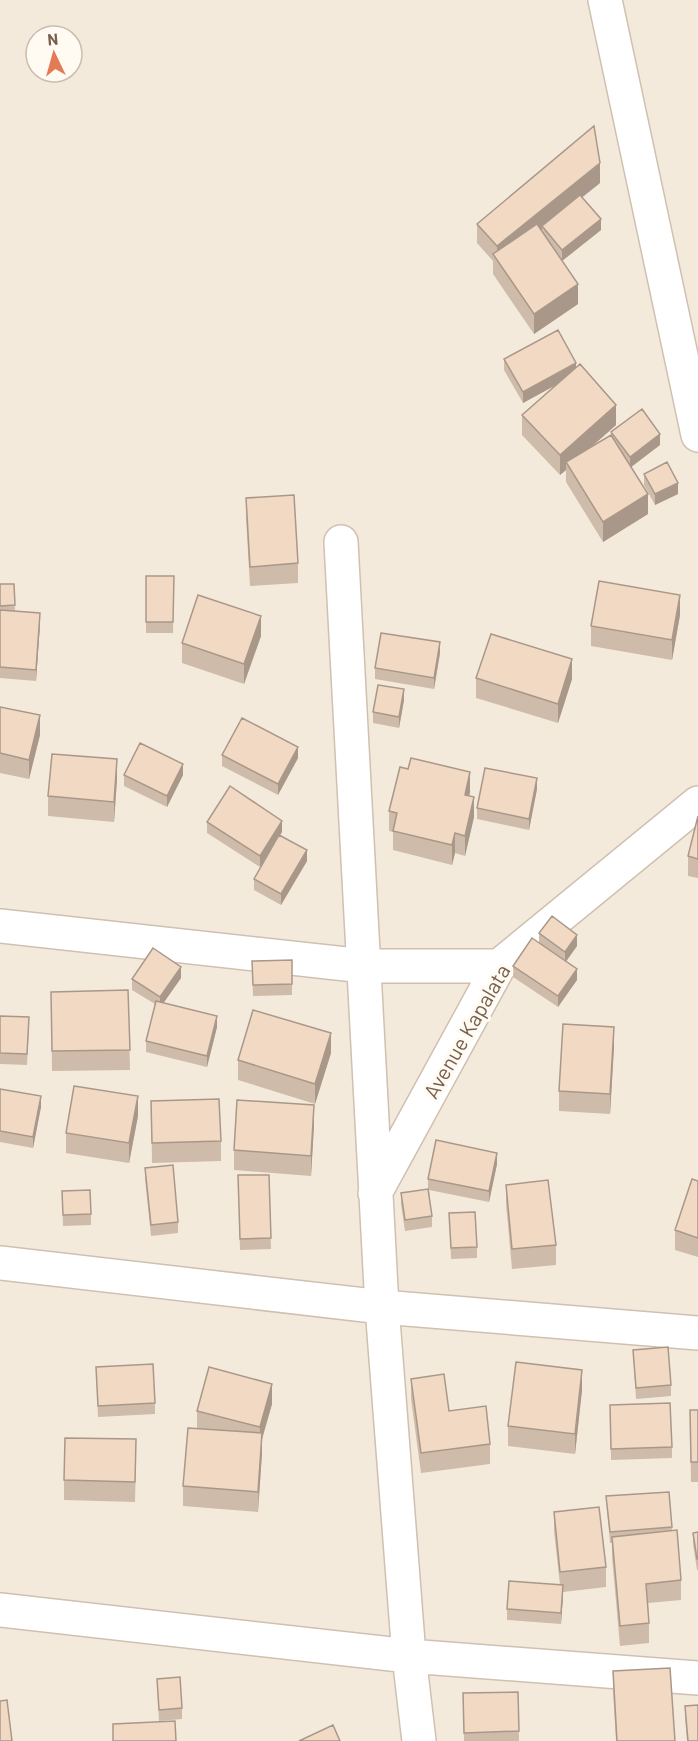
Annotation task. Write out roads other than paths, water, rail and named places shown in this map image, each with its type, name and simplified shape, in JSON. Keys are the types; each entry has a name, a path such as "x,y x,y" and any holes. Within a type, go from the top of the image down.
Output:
{"street":[{"path":"605,0 698,435"},
{"path":"341,542 382,1308 409,1656 419,1741"},
{"name":"Avenue Kapalata","path":"375,1193 499,966 698,803"},
{"path":"0,926 364,966 499,966"},
{"path":"0,1263 382,1308 698,1333"},
{"path":"0,1610 409,1656 698,1678"}]}
